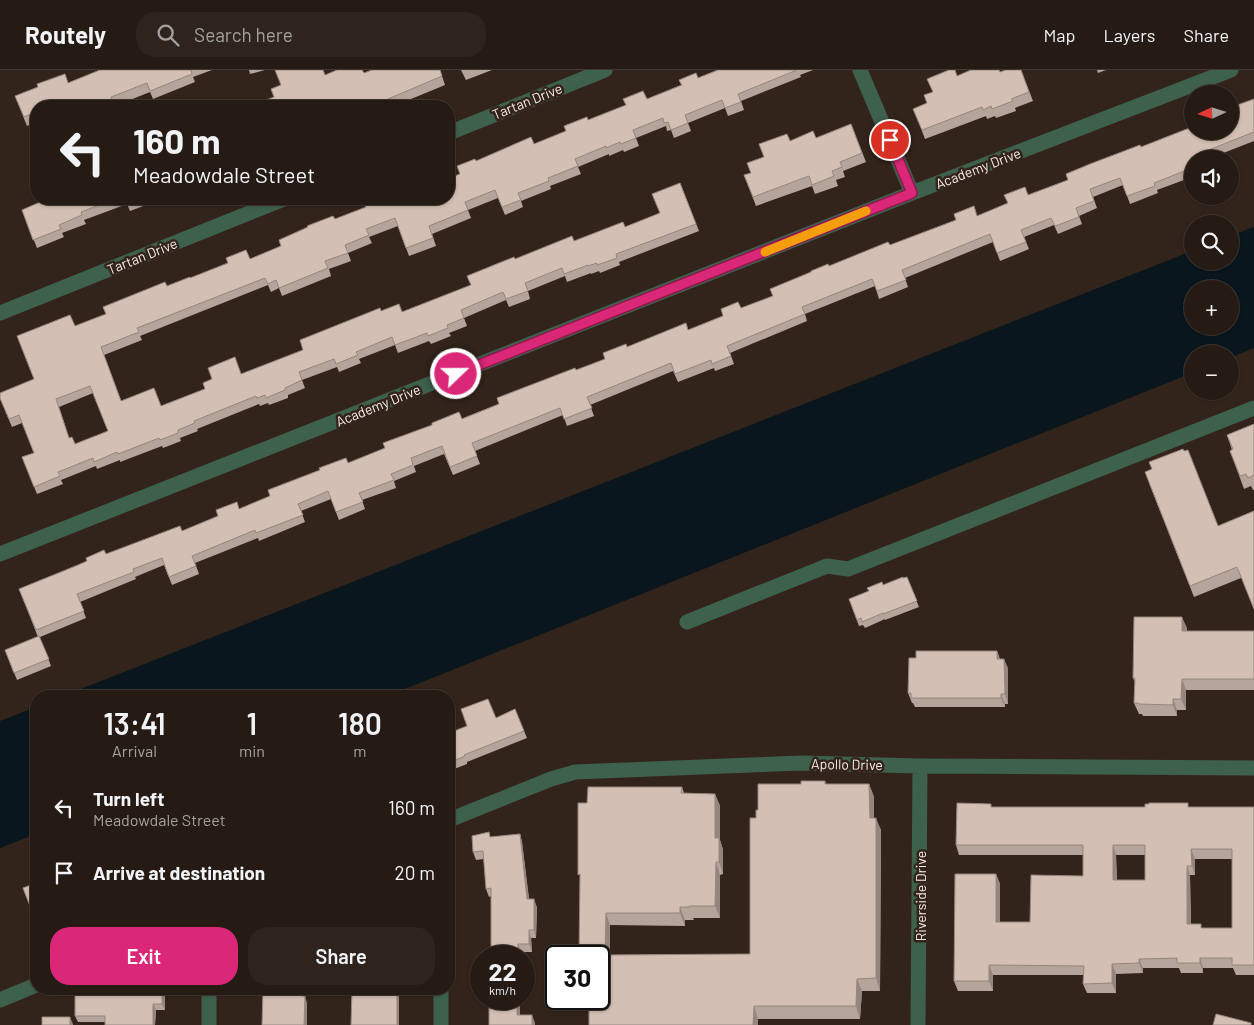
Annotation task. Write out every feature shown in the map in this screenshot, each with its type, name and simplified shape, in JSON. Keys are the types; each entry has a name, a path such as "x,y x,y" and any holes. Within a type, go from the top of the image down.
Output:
{"street":[{"name":"Tartan Drive","path":"455,131 605,70"},
{"path":"860,70 912,193"},
{"name":"Academy Drive","path":"0,554 912,193 1230,70"},
{"name":"Tartan Drive","path":"0,312 269,205"},
{"path":"687,622 827,566 848,570 1254,408"},
{"name":"Apollo Drive","path":"455,818 551,778 575,772 801,763 920,766 1254,768"},
{"name":"Riverside Drive","path":"918,1025 920,766"},
{"path":"0,1000 30,988"},
{"path":"209,995 209,1025"},
{"path":"441,995 441,1025"}],"shaded area":[{"path":"1254,227 1254,348 1239,354 1239,345 1184,345 1184,376 430,679 402,690 78,690 1184,254 1184,270 1239,270 1239,233"},
{"path":"30,709 30,836 0,848 0,721"}],"building":[{"path":"100,70 191,70 192,74 150,91 147,83 111,97 112,100 30,100 30,114 24,117 15,96 38,87 37,84 65,74 68,83"},
{"path":"275,70 323,70 325,75 337,70 362,70 364,73 372,70 440,70 442,76 386,100 266,100 274,97 271,89 281,85"},
{"path":"718,70 797,70 738,94 741,102 725,108 722,100 685,115 688,123 671,130 668,122 664,123 663,118 633,130 636,138 606,148 606,146 575,159 578,166 548,178 549,181 518,193 521,200 502,207 495,190 465,202 468,210 429,226 433,238 406,248 395,218 366,229 369,235 345,245 348,253 325,261 328,268 279,288 276,280 268,284 265,278 137,328 139,332 101,347 121,401 154,388 161,406 205,389 203,383 212,379 208,368 235,357 241,374 303,350 300,340 380,308 381,311 399,304 402,312 471,285 467,276 514,257 515,259 572,236 574,241 623,222 625,227 660,213 652,194 680,183 696,224 616,254 617,258 597,265 597,263 588,265 564,274 562,268 525,283 528,291 506,299 503,292 461,310 464,318 447,325 448,328 428,336 427,333 395,345 392,337 356,352 358,355 336,364 334,359 299,372 302,380 285,388 285,390 266,398 265,395 257,398 256,396 194,421 195,423 178,430 178,433 160,440 159,438 118,454 117,452 94,462 93,458 58,472 60,476 34,487 22,457 34,453 19,415 9,419 0,398 0,393 34,379 17,336 70,315 75,326 106,314 103,307 165,282 167,286 228,263 226,258 246,250 250,259 281,246 279,240 307,226 333,216 335,219 368,205 455,205 455,176 460,174 457,166 475,159 476,161 531,137 534,144 566,131 564,126 587,117 588,120 626,105 623,99 643,91 647,99 682,85 679,80 696,73 698,78","holes":["90,386 108,431 75,444 72,437 69,438 56,399"]},
{"path":"949,70 955,70 957,76 971,70 999,70 1000,72 1021,70 1029,92 992,109 991,106 983,110 982,107 922,130 913,109 927,103 924,95 933,92 927,79"},
{"path":"1254,99 1254,132 1239,138 1239,104"},
{"path":"851,124 862,153 840,162 842,167 832,171 834,176 812,185 809,176 753,197 744,175 751,173 747,163 764,157 759,144 787,134 790,141 813,131 816,138"},
{"path":"1184,130 1184,140 1234,140 1209,150 1184,150 1184,171 1154,183 1155,186 1127,196 1120,178 1090,189 1094,201 1076,208 1079,217 1055,226 1051,218 1021,230 1026,242 997,253 990,234 902,270 906,280 877,291 872,279 802,307 805,314 727,346 731,356 712,364 711,360 675,374 671,363 587,397 592,408 564,419 560,408 472,443 477,456 450,467 442,446 411,458 413,465 391,474 394,480 359,493 363,502 336,512 328,491 298,504 303,515 256,533 255,530 192,556 196,566 169,577 162,558 133,569 134,572 77,594 84,611 36,630 19,589 87,561 86,558 104,550 106,554 180,526 182,531 218,516 216,510 237,502 239,509 270,496 268,490 320,470 319,468 346,458 348,463 385,448 383,443 432,425 432,423 459,412 462,419 499,404 497,398 575,368 576,370 605,359 603,353 626,344 627,347 686,323 688,330 723,316 721,309 738,302 741,308 773,296 770,289 828,264 829,266 888,242 890,245 956,220 954,214 974,206 977,216 1008,203 1004,195 1025,187 1028,195 1068,180 1066,174 1140,145 1141,147"},
{"path":"34,205 99,205 81,212 82,215 59,225 61,229 33,240 22,210"},
{"path":"1254,424 1254,475 1248,478 1246,474 1240,476 1230,451 1233,449 1227,435"},
{"path":"1183,449 1184,451 1188,450 1218,526 1254,511 1254,609 1237,567 1190,586 1145,472 1152,469 1149,462"},
{"path":"907,577 917,601 862,622 861,618 857,620 849,599 869,591 867,588 882,582 883,585"},
{"path":"1134,617 1182,617 1182,631 1254,631 1254,679 1182,679 1181,699 1173,699 1173,705 1134,703"},
{"path":"39,636 49,659 14,673 5,650"},
{"path":"916,651 997,651 997,659 1004,659 1005,694 1001,694 1001,698 911,698 911,693 908,693 909,658 916,658"},
{"path":"488,699 496,718 515,709 524,731 455,760 455,731 467,726 461,709"},
{"path":"801,781 825,781 825,784 869,784 870,818 876,818 876,978 857,979 856,1006 754,1006 753,1025 589,1025 589,1010 610,1010 610,955 750,954 750,818 756,818 756,810 758,810 758,784 801,784"},
{"path":"588,787 682,787 681,793 715,794 715,838 719,838 719,862 716,862 715,906 680,907 680,913 606,913 605,945 579,945 578,803 587,803"},
{"path":"957,803 991,804 991,807 1145,807 1145,804 1149,803 1188,803 1188,807 1254,807 1254,965 1232,965 1232,958 1200,958 1200,963 1177,963 1177,958 1139,959 1139,963 1112,964 1112,983 1083,984 1084,966 989,965 989,981 954,981 955,874 996,874 996,922 1030,922 1031,875 1083,876 1083,845 956,845","holes":["1113,845 1145,845 1145,880 1113,880","1191,849 1232,849 1232,928 1201,928 1201,924 1187,924 1187,866 1192,866"]},
{"path":"489,832 490,837 520,834 527,899 534,899 534,930 529,930 529,944 491,945 491,888 486,889 483,851 473,852 472,836"},
{"path":"30,885 30,906 23,888"},
{"path":"75,995 162,995 162,1004 153,1004 153,1025 105,1025 105,1016 75,1016"},
{"path":"263,995 305,996 304,1025 262,1025"},
{"path":"352,995 397,995 397,1025 351,1025"},
{"path":"489,1010 517,1010 517,1015 532,1015 532,1025 489,1025"},
{"path":"1216,1014 1251,1023 1251,1025 1213,1025"},
{"path":"42,1017 70,1017 70,1025 42,1025"}],"slow traffic":[{"path":"765,252 866,211"}],"route":[{"path":"456,374 912,193 890,140"}]}
